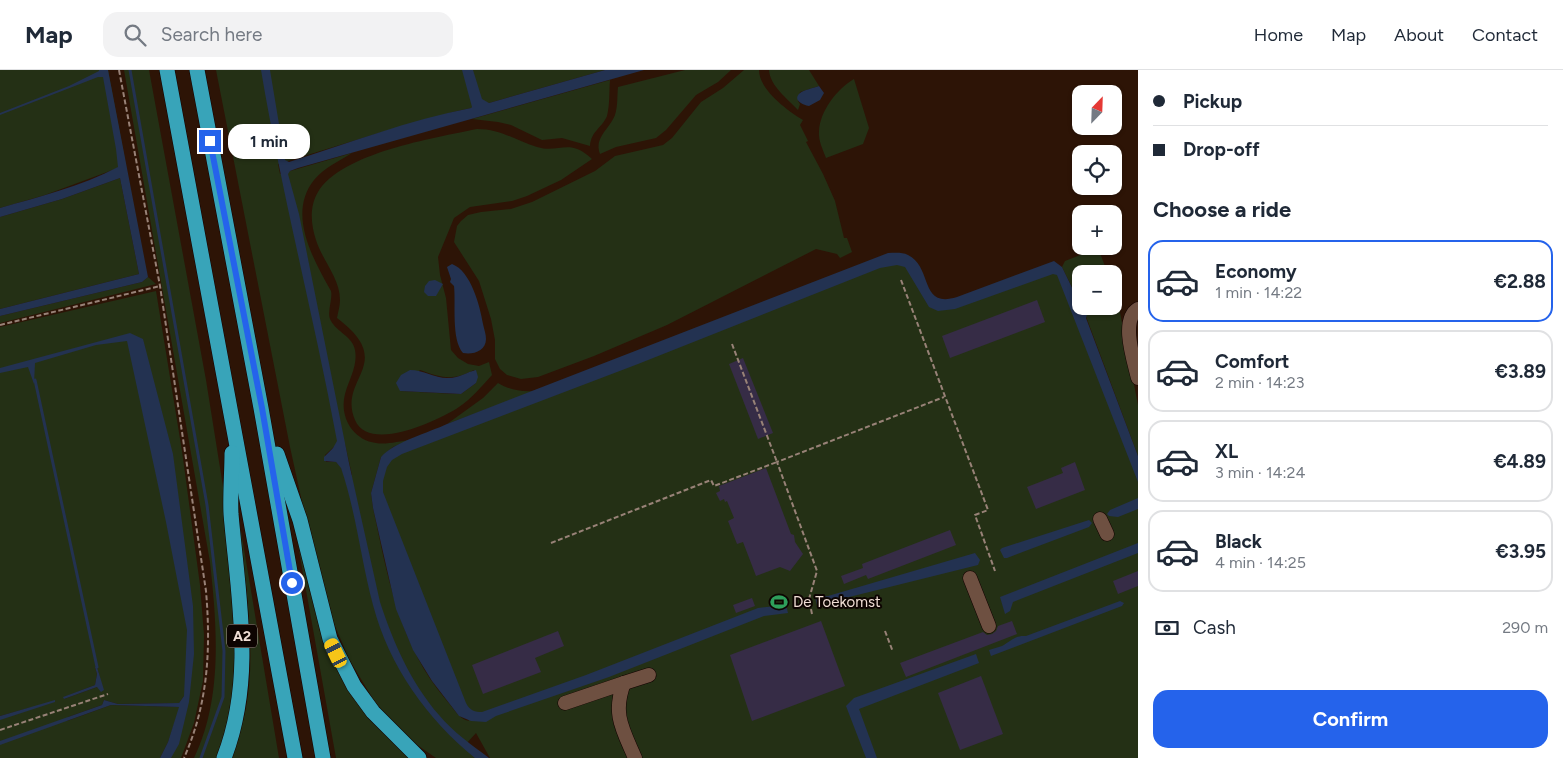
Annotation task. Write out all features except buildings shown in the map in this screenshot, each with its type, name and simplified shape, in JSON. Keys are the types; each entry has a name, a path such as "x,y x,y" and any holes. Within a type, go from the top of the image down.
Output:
{"highway":[{"name":"A2","path":"167,70 295,758"},
{"path":"198,70 262,408 323,758"},
{"path":"262,408 300,520 330,639 354,686 373,712 419,758"},
{"name":"A2","path":"224,758 231,740 240,698 243,650 231,512 232,419"}],"street":[{"path":"1138,309 1135,310 1129,320 1128,330 1138,378"},
{"path":"1100,519 1107,534"},
{"path":"970,578 989,626"},
{"path":"565,703 649,675"},
{"path":"624,683 618,700 618,708 622,726 635,758"}],"path":[{"path":"119,70 160,286 206,591 209,626 204,698 194,734 184,758"},
{"path":"902,280 944,397 988,510 975,515 996,571"},
{"path":"0,325 160,286"},
{"path":"732,344 817,571 809,599 812,614"},
{"path":"551,543 711,480 714,486 944,397"},
{"path":"885,631 893,652"},
{"path":"0,730 108,694"}],"green space":[{"path":"0,70 108,70 126,165 45,195 0,208"},
{"path":"124,70 149,70 206,380 225,499 243,668 218,758 194,758 210,711 214,686 216,636 213,586"},
{"name":"De Toekomst","path":"216,70 605,70 489,103 481,100 471,108 379,133 278,164 280,174 352,153 327,168 314,180 306,193 303,207 303,222 311,251 331,291 329,310 331,321 354,345 356,356 344,403 346,419 355,432 368,441 389,443 410,440 393,447 381,457 371,493 373,508 390,585 406,634 431,680 447,701 459,716 469,721 462,708 378,496 378,471 383,461 393,450 875,264 895,260 906,263 916,273 934,308 947,309 1052,270 1061,275 1072,304 1072,315 1076,315 1138,476 1138,758 490,758 476,733 465,745 482,758 436,758 404,736 384,714 349,659 332,619 311,543 290,447","holes":["337,444 345,444 352,475 344,475 341,467 336,462 326,462 325,455"]},
{"path":"685,70 731,70 718,82 696,95 666,130 656,138 616,147 600,154 599,143 616,112 618,87"},
{"path":"744,70 759,70 760,78 775,99 803,120 800,125 808,141 806,142 835,201 844,238 847,238 852,252 840,258 837,254 816,249 667,325 594,356 538,377 521,379 507,375 500,369 495,359 495,340 491,319 479,281 454,242 457,226 468,215 511,209 532,202 595,171 615,156 663,145 672,138 701,102 723,88"},
{"path":"769,70 809,70 819,86 800,92 798,110 776,87"},
{"path":"854,79 869,128 863,144 826,158 819,134 822,116 830,101"},
{"path":"610,80 607,116 594,133 590,146 562,138 542,140 511,125 472,119"},
{"path":"477,129 486,129 507,135 545,149 570,147 584,152 592,159 561,180 527,196 512,201 470,207 454,218 438,257 446,298 451,350 458,358 468,364 479,366 489,362 492,375 463,404 436,420 404,431 374,434 363,429 355,420 352,405 353,393 365,359 363,347 355,334 337,318 340,302 337,284 314,234 312,210 315,198 330,178 346,167 367,157 390,149","holes":["420,370 453,377 474,370 476,383 461,394 400,391"]},
{"path":"120,178 139,274 0,309 0,217 62,199"},
{"path":"1080,255 1101,255 1105,265 1072,265 1072,287 1062,267 1065,261"},
{"path":"148,277 156,284 0,323 0,316 142,282"},
{"path":"156,291 182,451 200,585 204,635 203,681 194,723 181,758 166,758 184,696 179,703 118,704 104,700 102,705 68,717 67,721 111,705 180,707 168,742 160,758 0,758 0,719 32,707 0,716 0,327","holes":["95,667 97,667 103,690 97,687 64,699 64,697 95,685 97,674"]},
{"path":"1085,315 1120,315 1138,405 1138,456"},
{"path":"498,383 515,390 535,391 447,424 483,398"},
{"path":"240,525 279,758 230,758 244,716 250,673 250,630 240,546"},
{"path":"296,534 319,620 409,758 336,758"}],"water":[{"path":"99,70 108,70 148,277 142,282 0,316 0,309 139,274 120,178 62,199 0,217 0,208 75,185 118,167 103,77 98,77 0,115 0,113 69,86"},
{"path":"261,70 270,70 285,160 289,162 402,125 471,108 462,70 473,70 482,99 489,103 605,70 644,70 298,168 290,171 288,174 299,214 349,463 385,617 411,676 429,703 450,727 489,758 475,758 457,743 426,709 400,670 389,649 373,605 351,502 341,468 336,462 324,461 324,457 337,441 278,163"},
{"path":"819,86 824,93 820,100 809,106 798,100 797,98 801,92"},
{"path":"888,253 906,254 916,261 931,292 937,297 945,299 957,297 1054,261 1062,267 1072,288 1072,313 1057,275 1053,274 955,309 938,311 929,307 905,267 897,265 880,268 638,364 402,454 392,460 387,467 383,481 383,492 466,703 469,708 475,711 482,712 586,675 758,608 786,605 788,613 764,616 609,677 496,716 486,722 471,721 459,716 432,681 413,650 396,609 371,493 381,457 386,452 402,443"},
{"path":"452,264 459,268 469,281 480,308 486,339 484,347 475,353 463,353 459,347 455,330 454,286 450,282 451,279 447,267"},
{"path":"435,280 443,284 436,296 428,296 424,292 425,286 429,281"},
{"path":"1073,315 1087,315 1086,318 1138,456 1138,482"},
{"path":"130,333 143,339 173,454 193,606 194,654 189,702 179,744 171,758 160,758 168,742 179,707 111,705 0,745 0,741 102,705 104,700 118,704 179,703 184,696 187,630 127,341 96,345 35,363 34,384 28,367 0,373 0,368"},
{"path":"410,370 449,378 476,370 478,377 476,383 461,394 400,391 396,383 401,375"},
{"path":"1138,498 1138,509 1118,517 1107,514 1110,510"},
{"path":"1089,520 1092,523 1089,527 1007,558 1004,558 1000,550 1002,548"},
{"path":"1138,543 1138,553 1013,602 1010,611 1005,614 1000,597"},
{"path":"975,553 980,560 978,565 817,605 815,597 828,596"},
{"path":"1120,601 1124,603 1122,606 991,656 989,650 1002,646 1016,637 1026,636"},
{"path":"976,654 979,663 859,709 877,758 866,758 846,706 854,698"},
{"path":"95,667 97,667 104,690 101,692 97,687 64,699 63,697 95,685 97,674"},
{"path":"55,700 55,702 0,720 0,716"}],"waterway":[{"path":"130,70 207,505 224,651 223,697 201,758"},
{"path":"35,380 97,667"}],"place":[{"name":"De Toekomst","path":"779,602"}],"route":[{"path":"210,141 262,408 292,583"}]}
